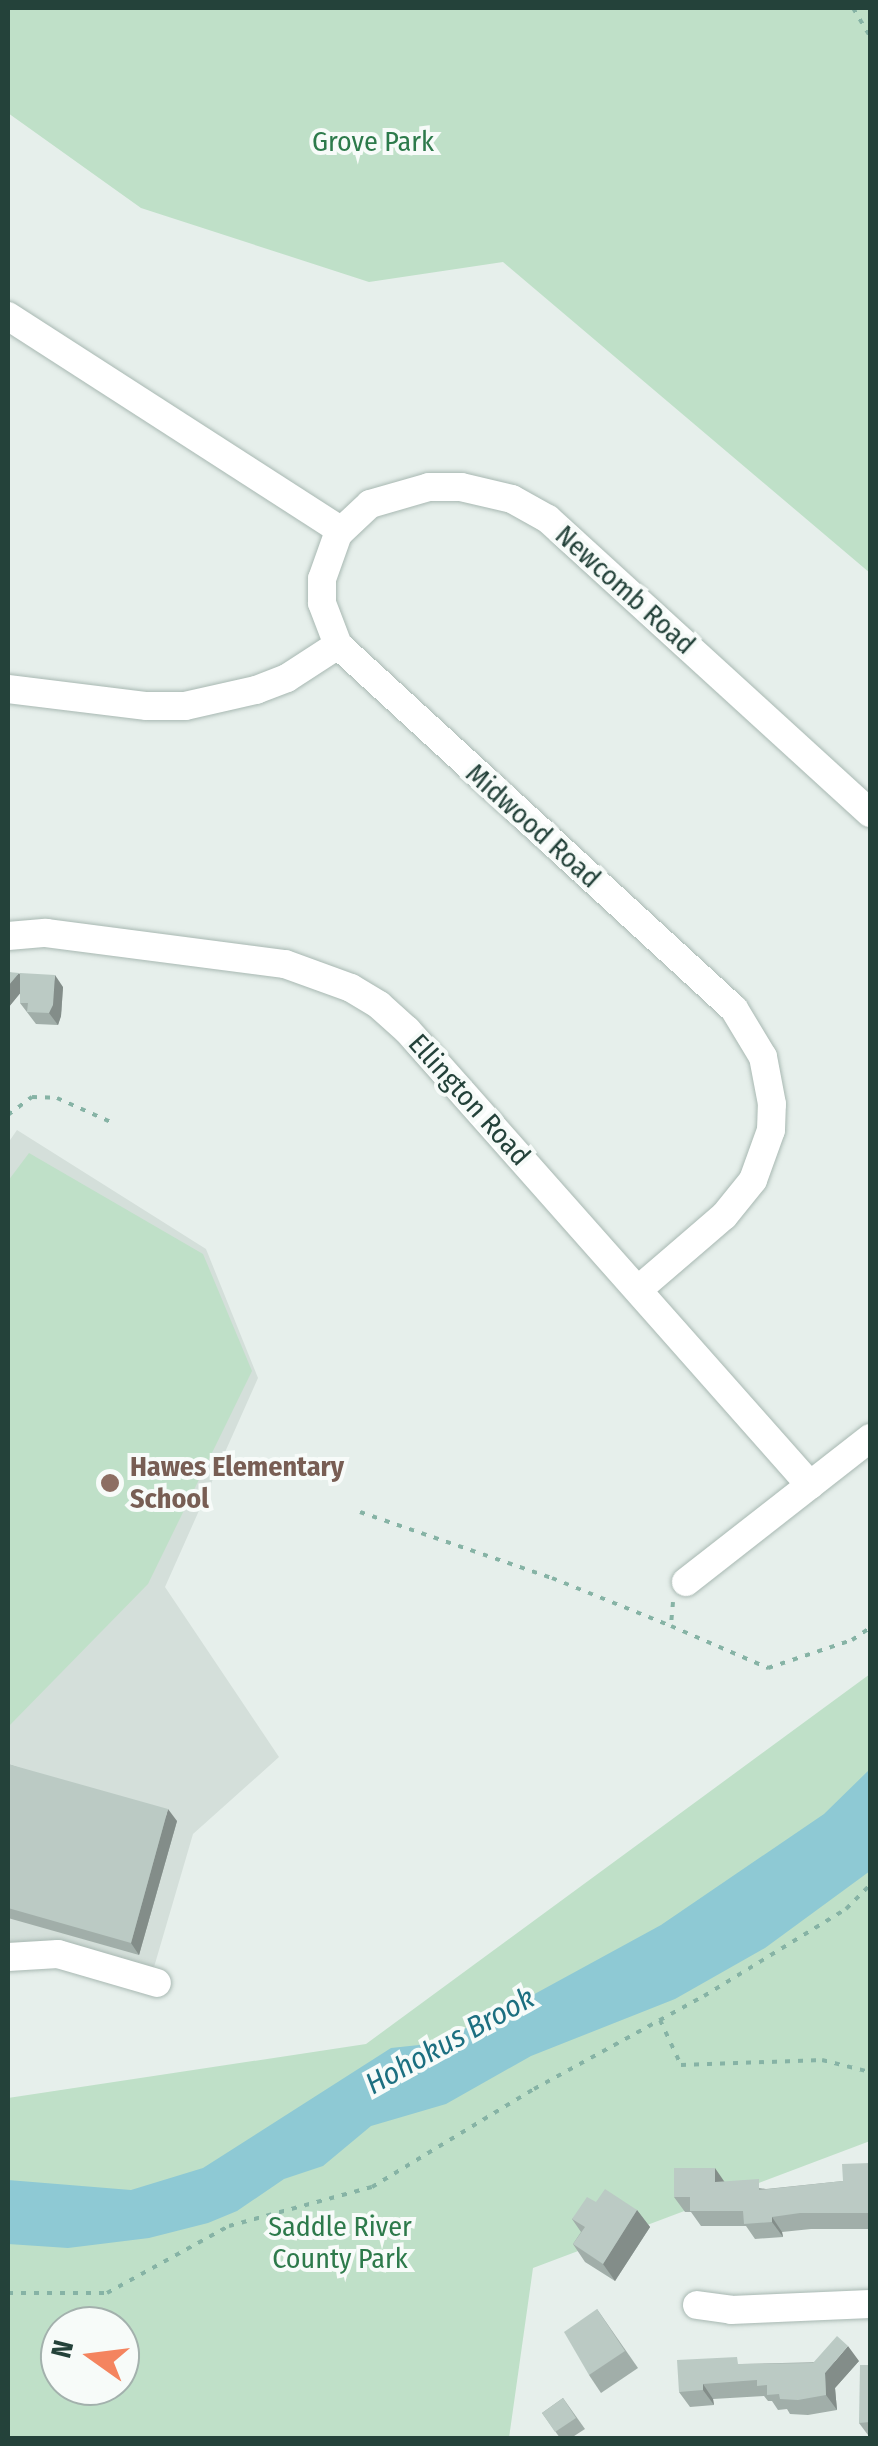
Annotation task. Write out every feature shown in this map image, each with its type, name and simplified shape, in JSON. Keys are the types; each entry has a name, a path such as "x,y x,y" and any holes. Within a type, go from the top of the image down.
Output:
{"street":[{"path":"8,316 341,531 326,558 322,579 325,613 338,645 287,678 256,690 186,706 147,706 8,689"},
{"name":"Newcomb Road","path":"341,531 370,504 429,487 487,491 526,506 548,519 870,813"},
{"name":"Midwood Road","path":"338,645 734,1009 763,1057 772,1104 770,1130 753,1180 724,1216 639,1288"},
{"name":"Ellington Road","path":"8,936 46,932 284,964 351,988 407,1030 810,1485"},
{"path":"686,1582 870,1438"},
{"path":"8,1957 58,1954 157,1982"},
{"path":"697,2305 731,2310 870,2304"}],"path":[{"path":"852,8 870,36"},
{"path":"8,1115 32,1097 57,1098 113,1122"},
{"path":"360,1512 552,1578 768,1668 852,1640 870,1628"},
{"path":"671,1626 674,1584 686,1582"},
{"path":"8,2293 107,2292 229,2226 372,2187 846,1908 870,1885"},
{"path":"660,2020 681,2065 822,2060 870,2072"}],"shaded area":[{"name":"Hawes Elementary School","path":"17,1130 206,1249 258,1378 165,1587 279,1757 193,1834 147,1991 8,1948 8,1143"}],"green space":[{"name":"Grove Park","path":"8,8 870,8 870,573 503,262 369,282 141,208 8,113"},
{"path":"29,1153 203,1254 252,1371 148,1584 8,1727 8,1181"},
{"name":"Saddle River County Park","path":"870,1674 870,2141 533,2268 509,2438 8,2438 8,2098 366,2044"}],"water":[{"name":"Hohokus Brook","path":"870,1769 870,1871 765,1948 675,1999 531,2056 446,2104 371,2126 323,2166 284,2179 237,2211 208,2223 149,2238 68,2248 8,2244 8,2180 131,2190 203,2168 391,2048 419,2045 483,2022 661,1925 824,1814"}],"building":[{"path":"8,972 19,973 8,986"},
{"path":"20,973 55,975 49,1013 27,1012 28,1003 20,1003"},
{"path":"8,1764 168,1809 131,1943 8,1908"},
{"path":"870,2163 870,2213 800,2213 772,2217 772,2222 744,2224 743,2211 690,2211 690,2197 674,2197 674,2168 715,2168 715,2182 759,2179 759,2190 843,2181 842,2164"},
{"path":"605,2189 637,2210 603,2264 573,2244 585,2227 572,2219 587,2197 596,2202"},
{"path":"597,2309 625,2351 589,2375 564,2332"},
{"path":"837,2336 848,2346 825,2373 826,2395 780,2399 779,2394 767,2395 767,2385 757,2386 757,2380 703,2384 703,2390 679,2392 677,2360 737,2357 738,2364 813,2363"},
{"path":"860,2365 870,2365 870,2422 859,2423"},
{"path":"563,2398 576,2418 555,2432 542,2413"}],"place":[{"name":"Hawes Elementary School","path":"110,1483"}]}
